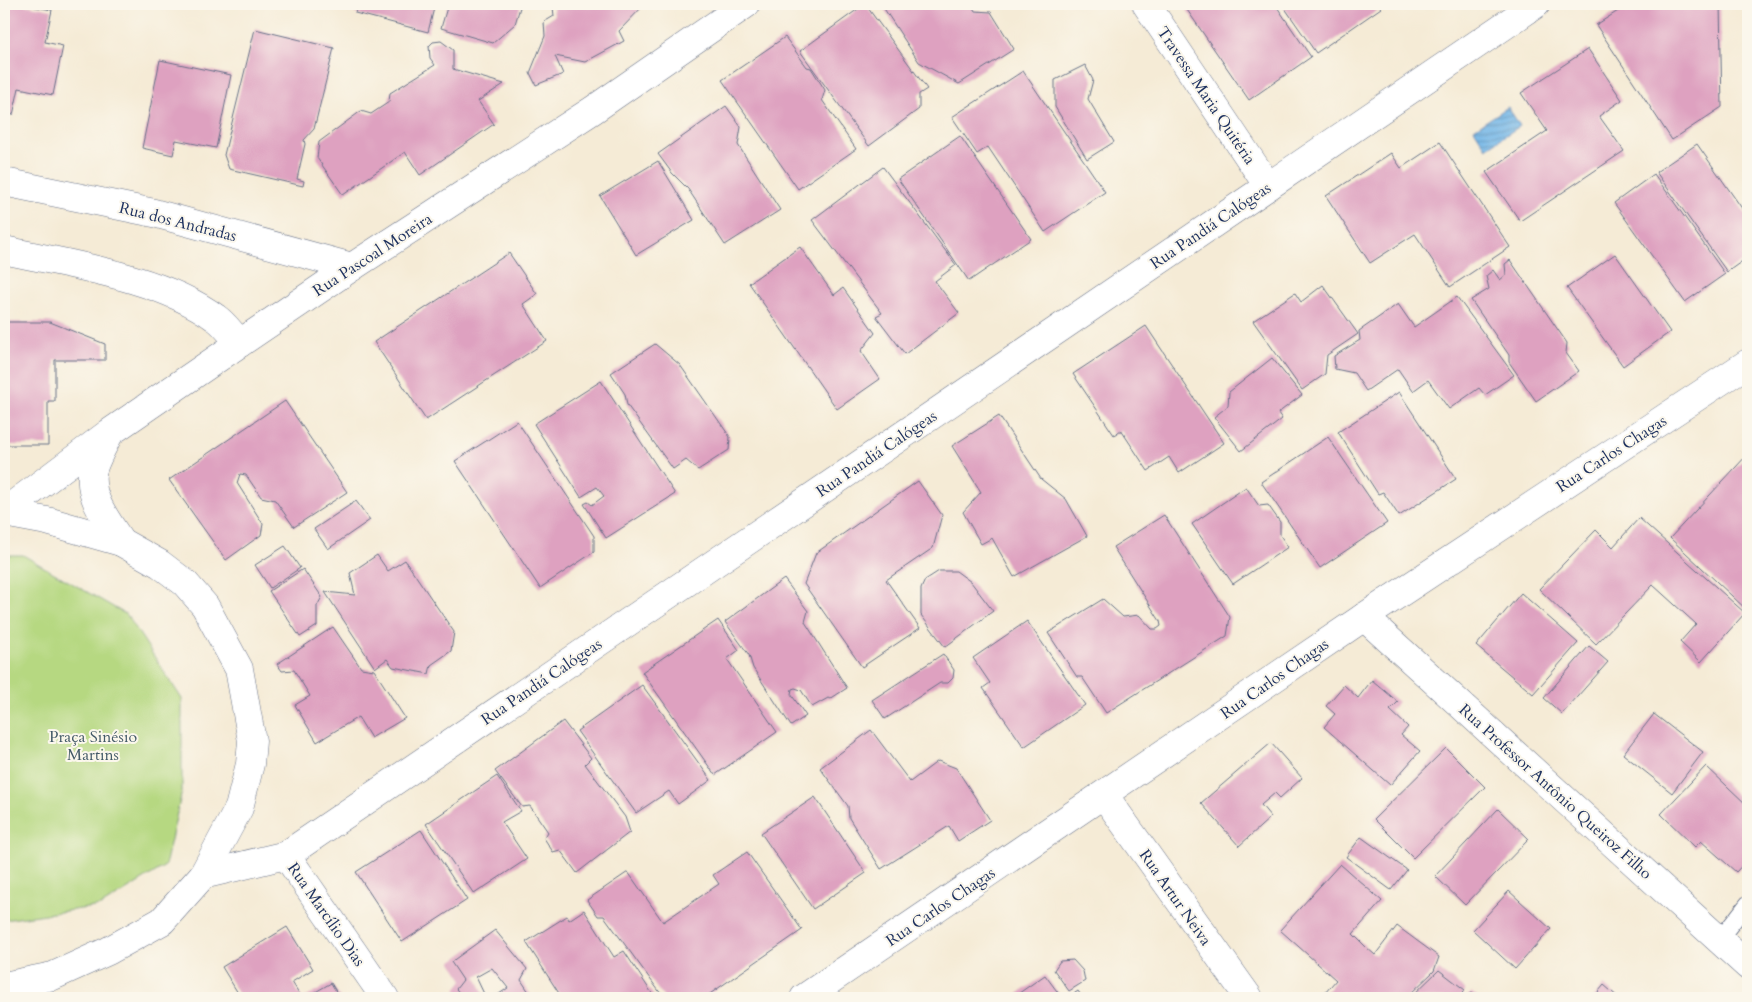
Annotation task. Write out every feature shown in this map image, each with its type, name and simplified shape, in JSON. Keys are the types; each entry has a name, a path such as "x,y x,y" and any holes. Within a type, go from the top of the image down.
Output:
{"street":[{"name":"Rua Pascoal Moreira","path":"4,513 109,433 240,343 352,267 593,110 746,4"},
{"name":"Travessa Maria Quitéria","path":"1146,4 1268,186"},
{"name":"Rua Pandiá Calógeas","path":"203,875 286,855 1536,4"},
{"name":"Rua dos Andradas","path":"4,182 154,213 352,267"},
{"path":"4,250 99,271 159,287 192,302 218,319 240,343"},
{"name":"Rua Carlos Chagas","path":"804,998 1364,617 1748,363"},
{"path":"109,433 92,474 93,488 98,505 121,542"},
{"path":"4,513 46,521 121,542 160,564 185,583 205,606 238,669 252,741 250,764 239,808 203,875 162,921 52,976 4,986"},
{"name":"Rua Professor Antônio Queiroz Filho","path":"1364,617 1748,966"},
{"name":"Rua Artur Neiva","path":"1104,795 1249,998"},
{"name":"Rua Marcílio Dias","path":"286,855 386,998"}],"lane":[{"path":"1719,940 1748,903"}],"green space":[{"name":"Praça Sinésio Martins","path":"4,555 23,555 127,615 182,699 182,791 165,866 101,906 4,920"}],"water":[{"path":"1508,107 1520,126 1486,148 1474,129"}],"building":[{"path":"4,4 20,4 52,10 45,42 63,46 53,95 19,88 13,115 4,113"},
{"path":"357,4 435,4 428,32 355,13"},
{"path":"448,4 521,4 515,24 493,43 441,28"},
{"path":"545,4 645,4 619,31 624,41 585,62 555,56 563,74 536,85 530,73 545,36 544,22 554,16 553,7"},
{"path":"865,4 927,89 919,94 919,109 869,146 800,51"},
{"path":"881,4 971,4 975,11 991,12 1014,49 959,84 919,62"},
{"path":"1183,4 1275,4 1311,57 1249,100"},
{"path":"1282,4 1378,4 1381,8 1316,53"},
{"path":"1629,4 1720,4 1722,107 1672,140 1596,25"},
{"path":"255,29 334,48 314,129 304,140 305,144 297,179 304,181 303,186 229,169 224,155"},
{"path":"785,37 807,67 811,68 825,90 822,100 856,149 798,189 722,80"},
{"path":"441,41 453,50 453,69 504,84 478,101 494,124 420,175 405,152 343,195 317,158 319,142 361,111 371,114 389,102 390,93 435,65 430,58 429,46 433,42"},
{"path":"1588,49 1622,100 1599,116 1624,151 1520,221 1486,172 1547,131 1521,93"},
{"path":"160,60 231,75 216,148 176,140 173,155 142,148"},
{"path":"1085,65 1093,80 1088,99 1114,142 1087,159 1055,107 1055,80"},
{"path":"1023,71 1105,192 1045,232 988,147 977,154 952,117"},
{"path":"726,106 741,127 738,145 780,210 725,245 688,189 672,173 658,154"},
{"path":"960,136 1031,239 969,281 898,179"},
{"path":"1440,142 1510,247 1450,287 1415,234 1370,263 1326,196 1391,153 1401,168"},
{"path":"1697,144 1748,217 1748,257 1727,272 1656,172"},
{"path":"658,161 694,220 636,255 600,196"},
{"path":"883,167 956,265 935,281 959,313 905,354 876,316 882,313 812,220"},
{"path":"1654,174 1725,274 1685,302 1614,203"},
{"path":"800,247 834,295 843,288 875,333 861,351 880,379 837,409 749,283"},
{"path":"509,253 537,294 523,304 547,341 426,420 374,342"},
{"path":"1615,254 1670,332 1623,366 1567,288"},
{"path":"1510,260 1567,343 1566,353 1579,371 1536,401 1509,362 1509,355 1471,300 1489,289 1486,276 1493,270 1500,280 1506,275 1505,264"},
{"path":"1323,285 1358,334 1327,355 1325,374 1302,390 1253,321 1295,293 1301,302"},
{"path":"1457,297 1514,375 1485,395 1479,388 1449,409 1428,380 1413,391 1398,369 1366,391 1354,373 1335,369 1334,356 1360,340 1359,331 1398,304 1414,327"},
{"path":"4,322 50,322 105,344 105,360 55,360 55,401 48,401 48,445 4,445"},
{"path":"1146,326 1224,443 1179,473 1169,457 1148,471 1121,430 1114,435 1073,374"},
{"path":"655,344 680,365 730,437 729,450 698,470 686,460 673,469 627,405 625,394 611,373"},
{"path":"1272,358 1302,395 1278,413 1282,419 1241,451 1214,417 1228,406 1229,392"},
{"path":"601,381 675,494 606,538 584,504 588,502 592,505 604,496 597,487 581,497 534,424"},
{"path":"1399,392 1456,479 1399,516 1383,492 1378,494 1338,432"},
{"path":"285,401 347,492 294,527 275,500 261,497 246,475 240,474 237,483 263,524 261,535 226,560 169,480"},
{"path":"999,416 1041,479 1066,499 1087,536 1014,577 992,538 981,544 963,512 981,492 952,446"},
{"path":"517,421 594,536 594,552 540,588 455,461"},
{"path":"1328,437 1387,523 1320,568 1261,482"},
{"path":"1748,454 1748,611 1670,538"},
{"path":"918,481 942,515 933,548 886,580 920,628 862,667 804,584 816,553"},
{"path":"1246,487 1259,506 1268,505 1280,522 1280,535 1288,547 1233,584 1192,524"},
{"path":"356,501 370,520 328,549 314,529"},
{"path":"1164,515 1230,617 1227,636 1106,713 1082,677 1077,677 1048,633 1103,599 1123,617 1139,615 1152,629 1157,629 1161,626 1160,621 1113,547"},
{"path":"1639,518 1745,613 1701,662 1680,642 1696,624 1653,585 1596,644 1539,589 1596,530 1613,547"},
{"path":"285,546 300,568 270,588 255,565"},
{"path":"377,555 388,571 405,560 454,632 451,651 431,665 429,674 393,667 387,659 375,668 325,592 355,595 350,573"},
{"path":"303,569 322,597 317,606 317,626 300,637 269,591"},
{"path":"939,571 956,571 971,582 993,611 945,647 921,615 921,589 925,580"},
{"path":"784,579 808,611 805,622 847,688 830,699 828,698 812,707 801,690 792,689 791,694 806,716 791,726 753,668 749,655 725,622"},
{"path":"1521,593 1578,643 1533,694 1476,646"},
{"path":"718,620 739,650 727,659 777,732 715,775 642,672"},
{"path":"1027,621 1085,705 1024,747 983,688 990,683 973,658"},
{"path":"333,627 361,668 374,670 405,718 371,738 358,717 317,742 295,705 310,696 294,670 282,671 277,664"},
{"path":"1589,646 1608,662 1562,714 1544,698"},
{"path":"943,654 954,670 953,678 948,683 940,683 885,719 872,700"},
{"path":"1372,680 1398,702 1390,710 1408,727 1401,735 1420,751 1390,785 1324,727 1335,714 1326,706 1344,685 1358,698"},
{"path":"642,685 711,780 678,804 669,791 636,813 577,731"},
{"path":"1654,714 1703,752 1672,793 1623,754"},
{"path":"563,721 591,758 585,764 625,817 630,832 577,873 560,850 553,852 544,838 548,832 530,806 522,807 495,771"},
{"path":"871,730 910,782 938,761 956,768 990,820 958,841 949,826 881,869 849,818 848,806 820,768"},
{"path":"1271,743 1302,778 1280,798 1275,793 1261,805 1271,817 1239,846 1201,803"},
{"path":"1446,748 1485,787 1413,858 1374,819"},
{"path":"1706,766 1748,806 1748,859 1736,872 1701,841 1695,847 1661,814"},
{"path":"497,776 521,811 502,822 527,859 474,894 426,824"},
{"path":"815,797 866,873 813,909 761,833"},
{"path":"1498,809 1529,839 1465,905 1435,876"},
{"path":"421,830 467,900 402,942 356,872"},
{"path":"1361,837 1407,870 1391,890 1346,857"},
{"path":"747,852 802,930 704,998 664,998 604,916 598,916 587,900 628,872 663,922 719,884 713,875"},
{"path":"1340,864 1382,901 1353,934 1366,947 1375,955 1397,926 1439,957 1434,971 1406,998 1332,998 1325,993 1336,980 1280,930"},
{"path":"1509,891 1551,929 1515,969 1473,930"},
{"path":"584,910 614,957 624,951 655,998 562,998 526,942 567,916 569,920"},
{"path":"287,927 313,969 292,982 302,998 241,998 222,967"},
{"path":"495,930 527,969 521,980 533,998 493,998 508,988 492,968 476,977 486,998 464,998 456,989 463,980 451,962"},
{"path":"1073,960 1083,971 1085,981 1069,991 1054,970 1060,961"},
{"path":"1439,970 1465,990 1460,998 1410,998"},
{"path":"1045,975 1062,998 1012,998"},
{"path":"331,983 340,998 305,998"},
{"path":"1604,985 1619,998 1593,998"},
{"path":"1078,991 1083,998 1068,998"},
{"path":"1472,993 1478,998 1464,998"}]}
